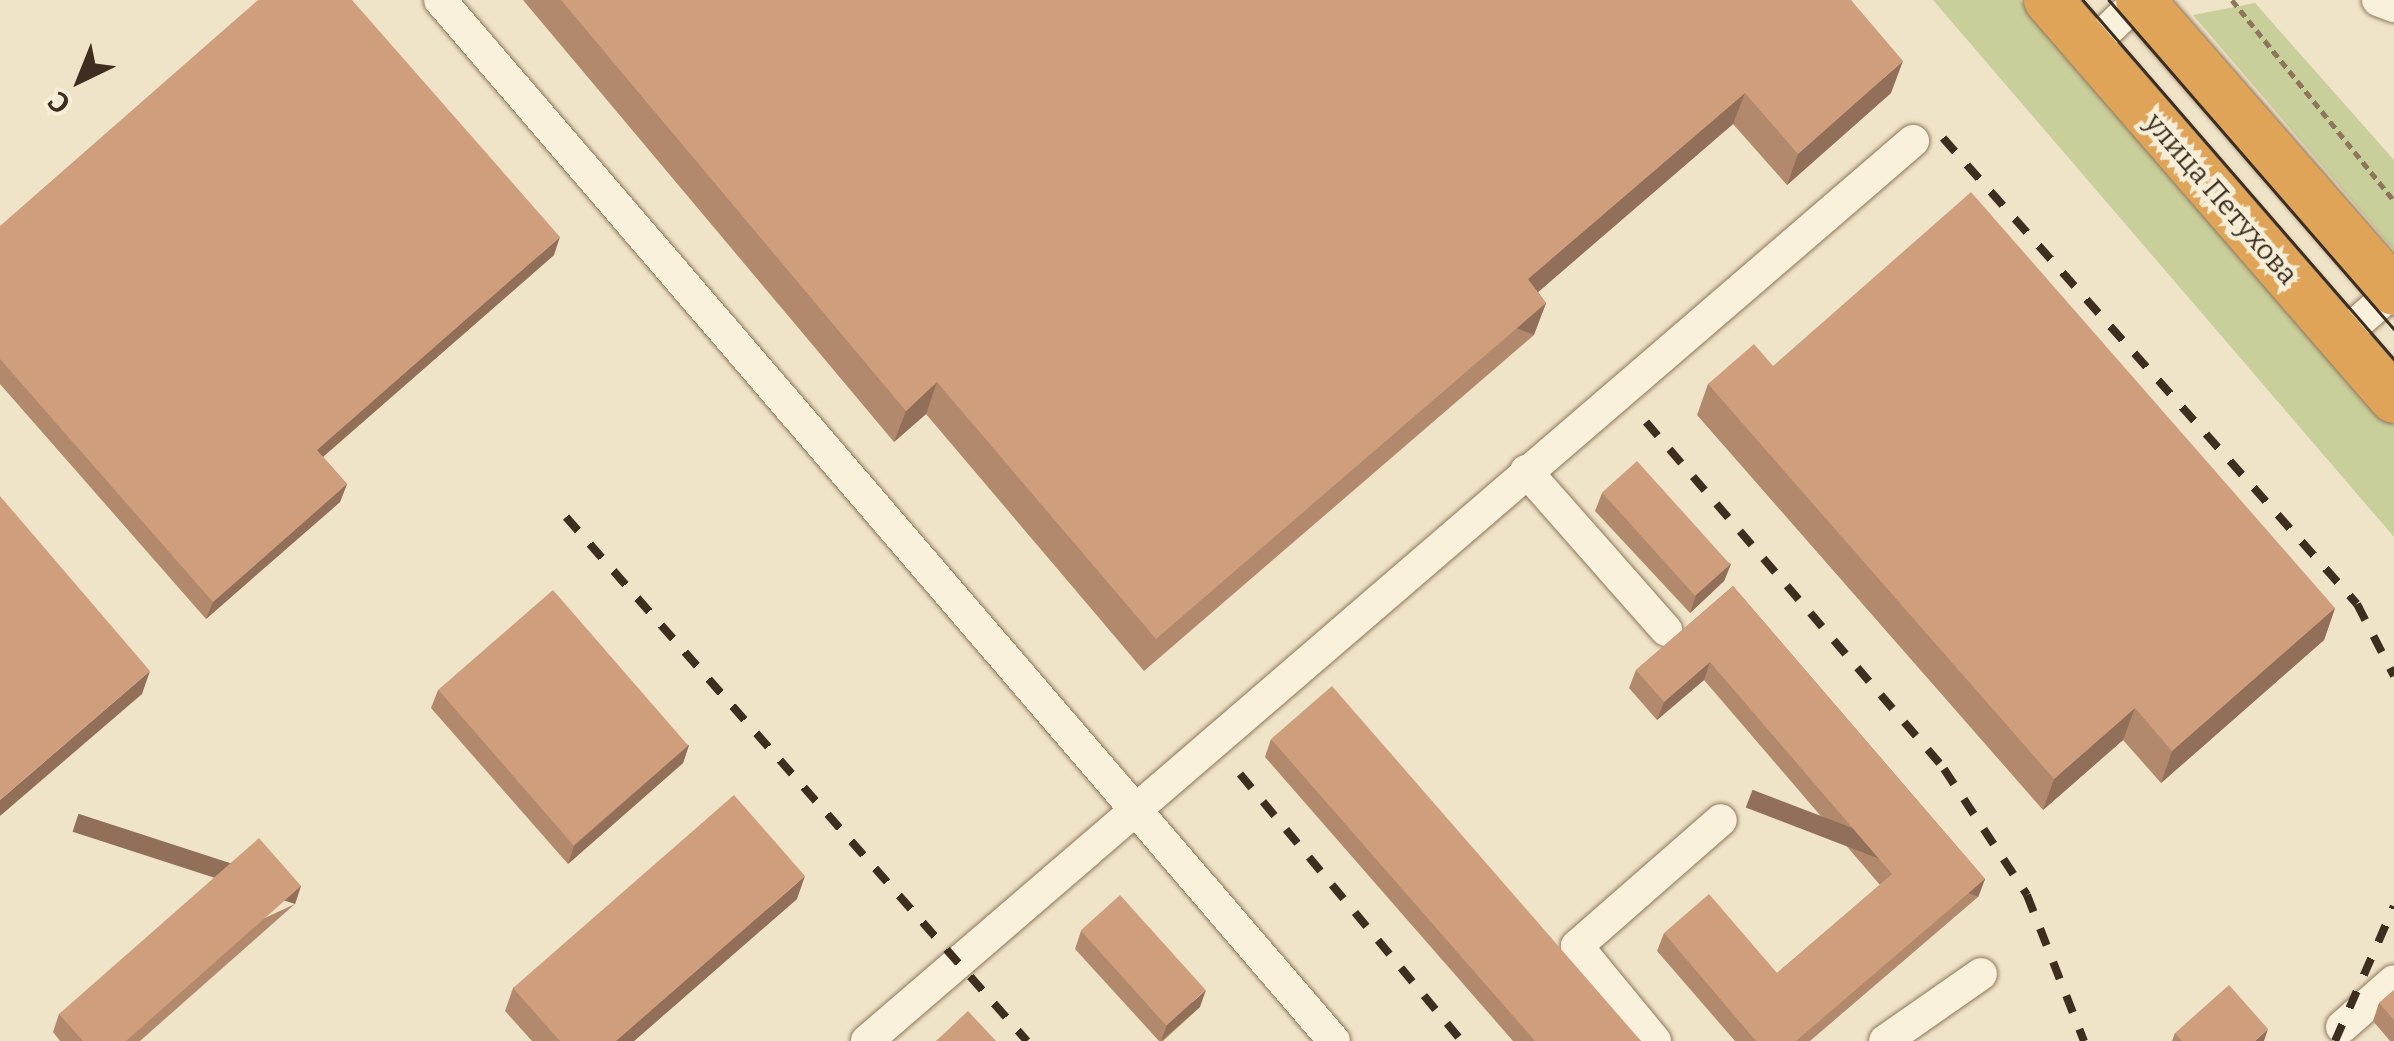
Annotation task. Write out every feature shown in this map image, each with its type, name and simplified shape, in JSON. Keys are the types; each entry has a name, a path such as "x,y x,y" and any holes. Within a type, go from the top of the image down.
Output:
{"highway":[{"name":"улица Петухова","path":"2048,0 2394,399"},
{"path":"2140,0 2394,291"}],"lane":[{"path":"440,0 1334,1041"},
{"path":"2089,48 2140,0"},
{"path":"2378,0 2394,6"},
{"path":"868,1041 1134,807 1913,140"},
{"path":"2341,337 2394,291"},
{"path":"1526,471 1666,630"},
{"path":"1655,1041 1578,946 1721,820"},
{"path":"1885,1041 1981,974"},
{"path":"2342,1027 2394,981"}],"path":[{"path":"2232,0 2394,200"}],"green space":[{"path":"1933,0 2020,0 2394,425 2394,537"},
{"path":"2255,3 2394,160 2394,250 2193,15"}],"building":[{"path":"258,0 352,0 560,237 317,450 347,484 213,602 0,359 0,226"},
{"path":"561,0 1851,0 1903,61 1798,154 1745,93 1528,279 1546,303 1156,639 937,382 906,411"},
{"path":"1971,192 2335,608 2172,751 2135,708 2054,779 1708,384 1754,344 1773,366"},
{"path":"1637,461 1730,564 1695,596 1602,492"},
{"path":"0,496 150,671 0,800"},
{"path":"1733,586 1985,879 1796,1041 1756,1041 1664,933 1709,894 1777,973 1892,874 1710,662 1664,702 1636,670"},
{"path":"553,590 688,745 573,845 438,690"},
{"path":"1332,686 1641,1041 1535,1041 1271,739"},
{"path":"734,795 805,876 616,1041 560,1041 513,988"},
{"path":"259,838 301,886 126,1041 83,1041 59,1014"},
{"path":"1120,895 1206,990 1166,1026 1081,930"},
{"path":"2229,985 2268,1029 2255,1041 2182,1041 2175,1033"},
{"path":"2394,990 2394,1020 2379,1003"},
{"path":"968,1011 996,1041 936,1041"}],"tram line":[{"path":"2083,0 2394,359"},
{"path":"2109,0 2394,329"}],"railway":[{"path":"1943,138 2357,604 2394,676"},
{"path":"1646,422 1944,769 2027,895 2084,1041"},
{"path":"566,517 1027,1041"},
{"path":"1240,774 1462,1041"},
{"path":"2335,1041 2394,906"}]}
